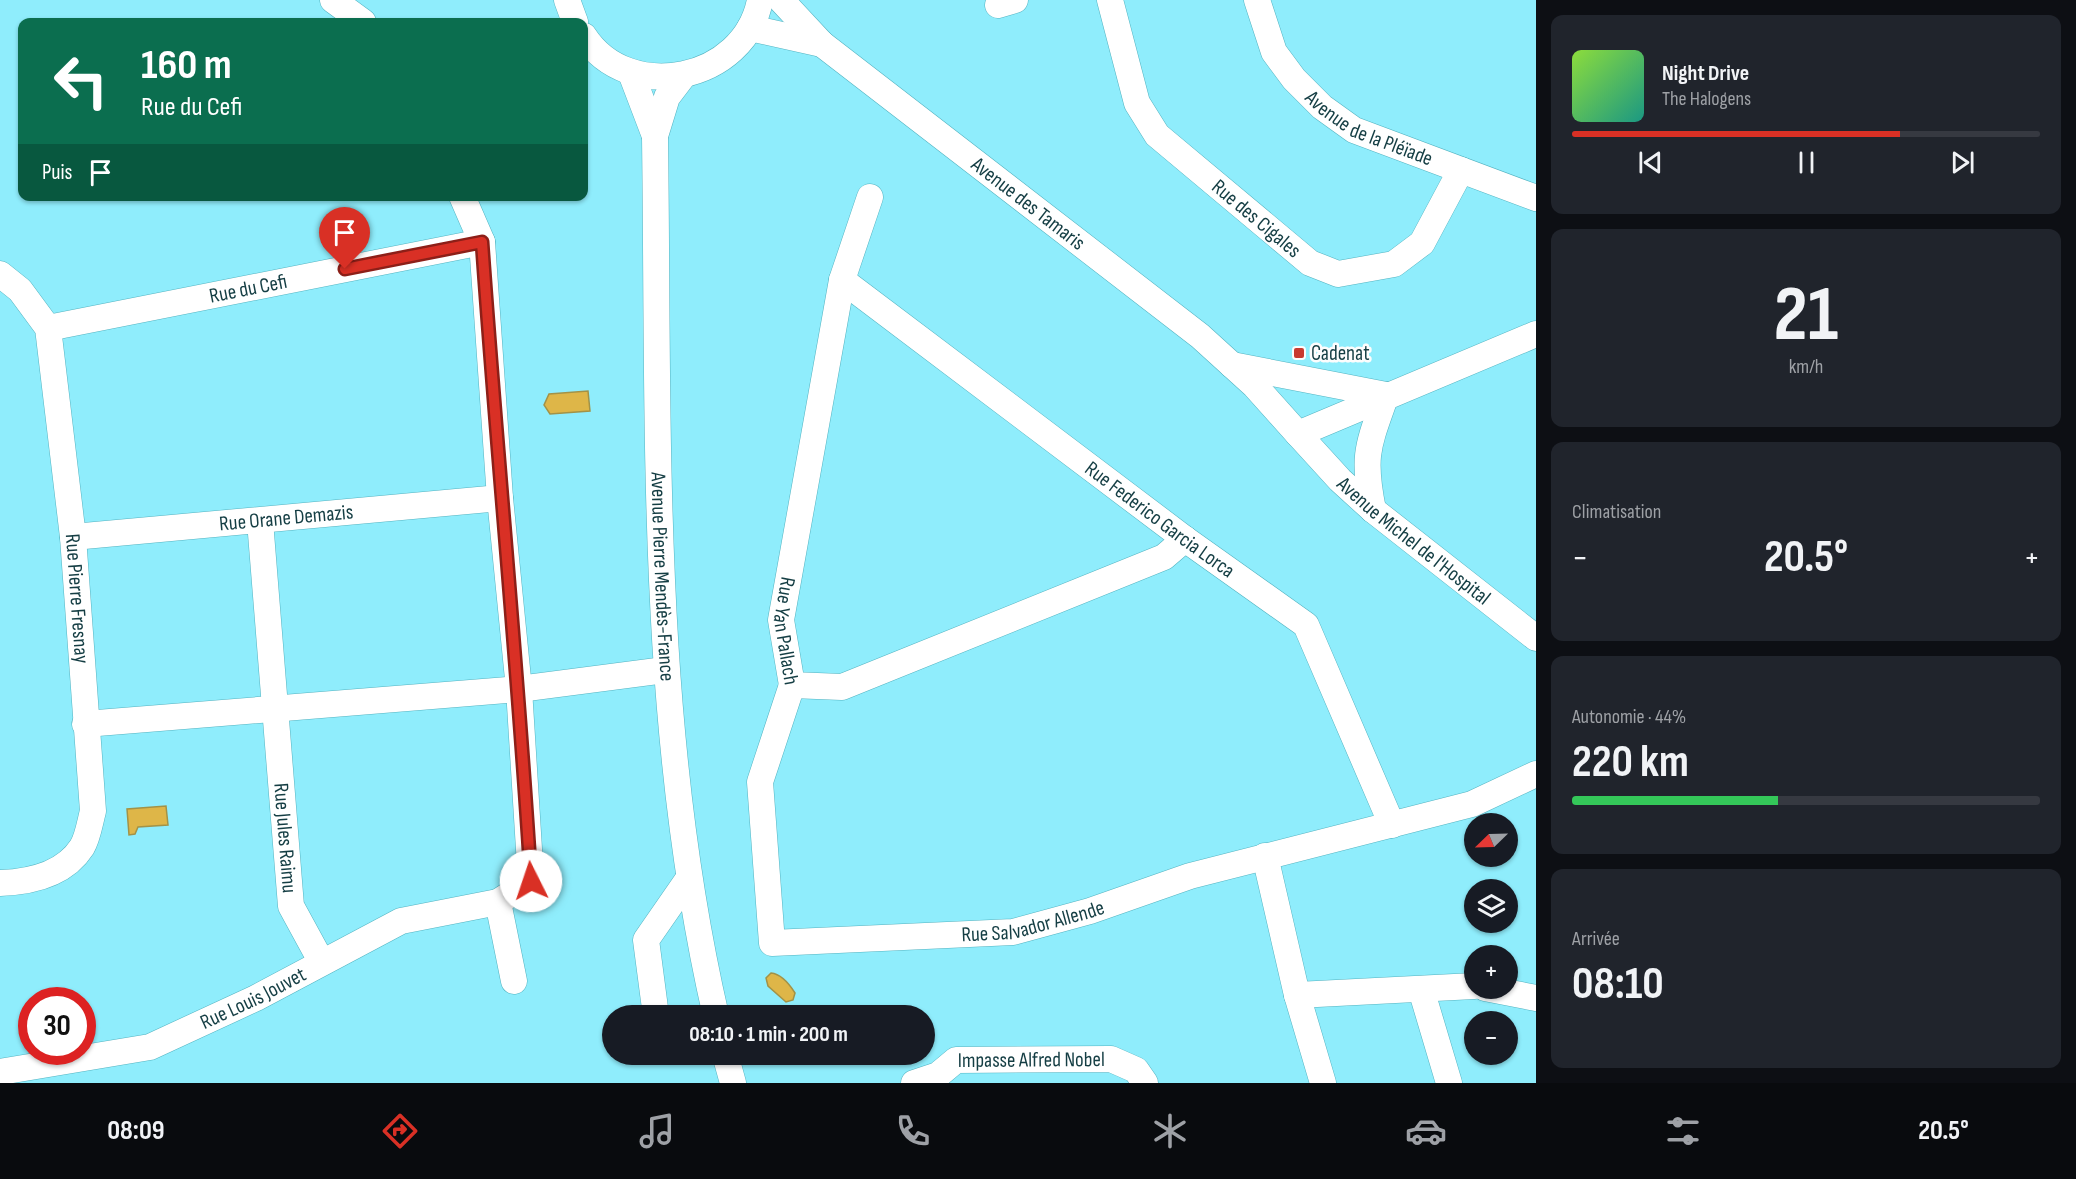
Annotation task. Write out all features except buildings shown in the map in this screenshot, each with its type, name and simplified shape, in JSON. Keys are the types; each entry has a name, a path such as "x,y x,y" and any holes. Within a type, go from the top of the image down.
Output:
{"street":[{"path":"333,0 358,18"},
{"path":"567,0 573,18"},
{"path":"588,40 608,61 631,72 657,78 683,76 708,67 730,52 750,28 760,0"},
{"name":"Avenue des Tamaris","path":"781,0 822,44 1154,300 1232,365 1255,386 1298,434"},
{"name":"Rue des Cigales","path":"1110,0 1137,103 1157,135 1310,263 1338,274 1394,264 1422,243 1461,170"},
{"name":"Avenue de la Pléïade","path":"1257,0 1274,52 1294,79 1322,107 1354,130 1536,198"},
{"name":"Avenue des Tamaris","path":"750,28 822,44"},
{"name":"Avenue Pierre Mendès-France","path":"631,72 655,136 665,670 679,816 714,1005"},
{"name":"Avenue Pierre Mendès-France","path":"655,136 668,97 683,76"},
{"name":"Rue Yan Pallach","path":"870,197 842,280 781,620 792,685 842,687 1164,557 1185,539"},
{"name":"Rue Louis Jouvet","path":"0,1072 150,1047 256,998 321,961 401,921 498,902 531,881 519,689 500,498 482,242 464,201"},
{"name":"Rue du Cefi","path":"48,328 482,242"},
{"name":"Rue Pierre Fresnay","path":"0,274 20,290 48,328 73,537 93,811 82,847 59,869 29,882 0,883"},
{"name":"Rue Federico Garcia Lorca","path":"842,280 1185,539 1306,625 1392,825"},
{"path":"1298,434 1386,395 1536,334"},
{"name":"Avenue des Tamaris","path":"1232,365 1386,395"},
{"path":"1373,510 1366,476 1367,447 1386,395"},
{"name":"Avenue Michel de l'Hospital","path":"1298,434 1340,480 1373,510 1536,638"},
{"name":"Rue Orane Demazis","path":"73,537 500,498"},
{"name":"Rue Jules Raimu","path":"260,521 291,906 321,961"},
{"path":"85,724 519,689 665,670"},
{"name":"Rue Salvador Allende","path":"792,685 760,782 772,943 1013,932 1090,911 1190,876 1472,804 1536,774"},
{"path":"1265,856 1297,995 1323,1083"},
{"path":"655,1005 646,940 689,878"},
{"path":"498,902 514,981"},
{"path":"1297,995 1464,987"},
{"path":"1421,989 1449,1083"},
{"path":"1518,994 1536,998"},
{"name":"Impasse Alfred Nobel","path":"914,1083 938,1075 956,1060 1112,1059 1136,1070 1145,1083"},
{"path":"728,1065 733,1083"}],"shaded area":[{"path":"588,391 590,411 550,414 544,405 549,394"},
{"path":"166,806 168,825 138,827 135,834 129,835 127,809"},
{"path":"771,973 782,978 791,987 795,993 793,1000 786,1002 768,986 766,978"}],"place":[{"name":"Cadenat","path":"1299,353"}],"route":[{"path":"345,269 482,242 500,498 519,689 531,881"}]}
